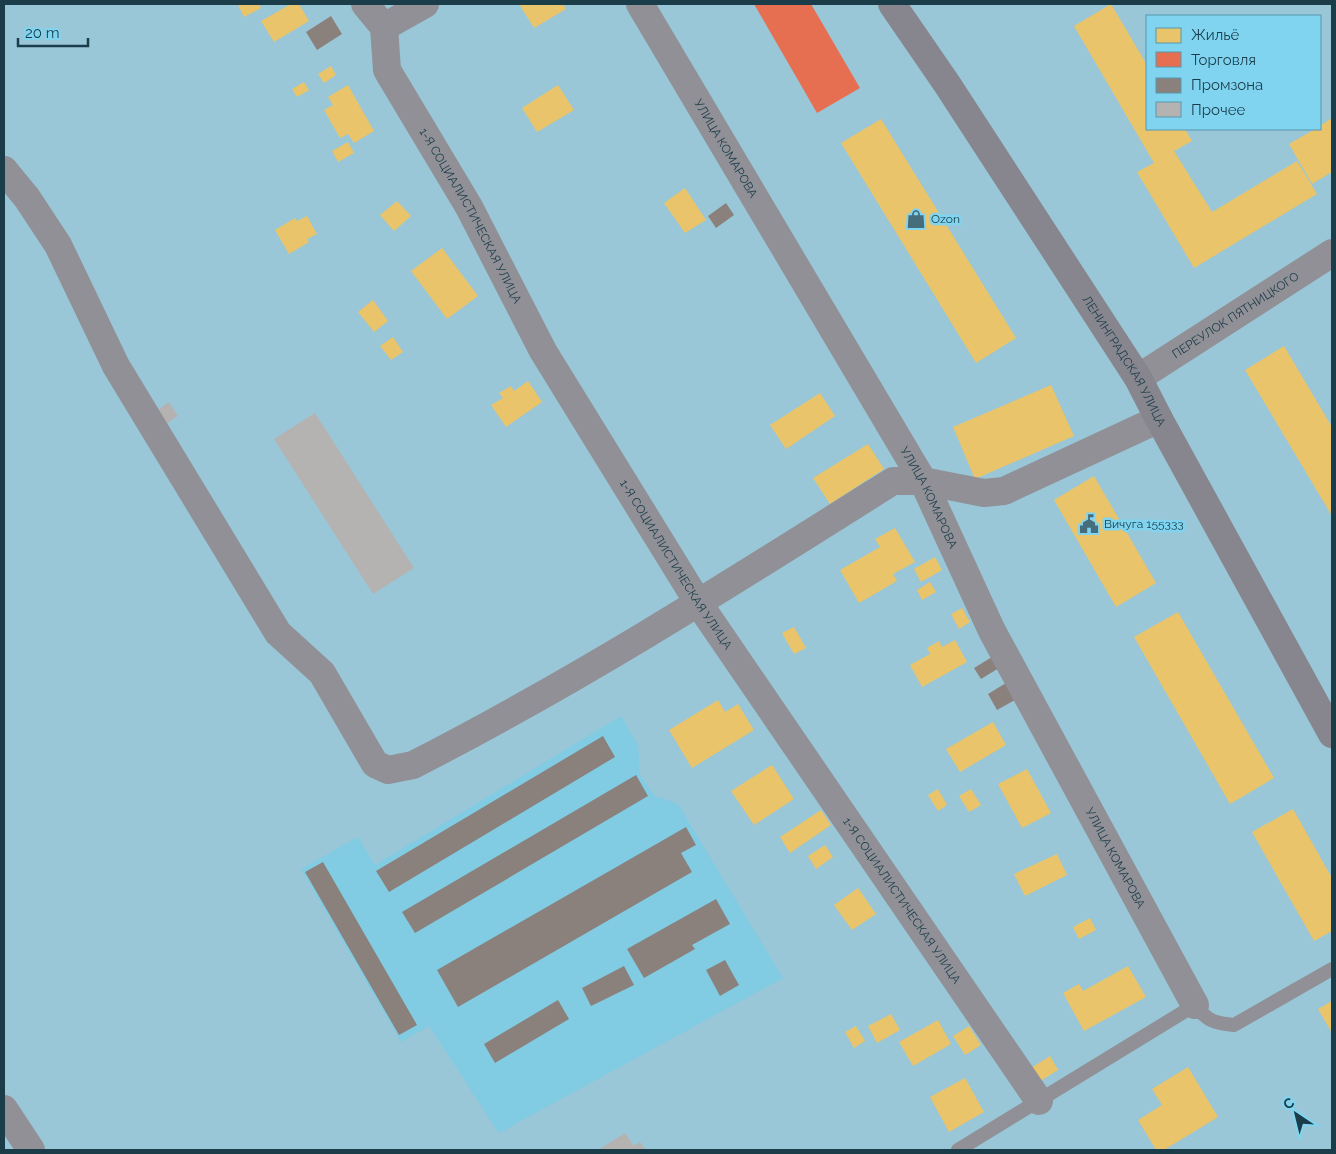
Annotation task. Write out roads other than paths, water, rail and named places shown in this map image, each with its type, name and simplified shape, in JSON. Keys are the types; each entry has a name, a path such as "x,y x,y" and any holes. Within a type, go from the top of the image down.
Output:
{"main road":[{"name":"ЛЕНИНГРАДСКАЯ УЛИЦА","path":"892,4 1138,378 1332,734"}],"street":[{"path":"365,4 384,27 425,4"},
{"name":"УЛИЦА КОМАРОВА","path":"640,4 923,481 992,631 1195,1005"},
{"name":"1-Я СОЦИАЛИСТИЧЕСКАЯ УЛИЦА","path":"384,27 387,70 469,207 542,350 698,604 1039,1101"},
{"path":"4,170 27,198 58,245 116,366 278,633 322,673 375,764 388,770 413,765 580,673 698,604 893,481 923,481 984,493 1004,491 1159,419"},
{"name":"ПЕРЕУЛОК ПЯТНИЦКОГО","path":"1138,378 1332,253"},
{"path":"4,1109 31,1150"}],"lane":[{"name":"УЛИЦА КОМАРОВА","path":"1195,1005 1203,1016 1217,1024 1234,1025 1332,969"},
{"path":"958,1150 1195,1005"}],"place":[{"name":"Ozon","path":"916,219"},
{"name":"Вичуга 155333","path":"1089,524"}]}
